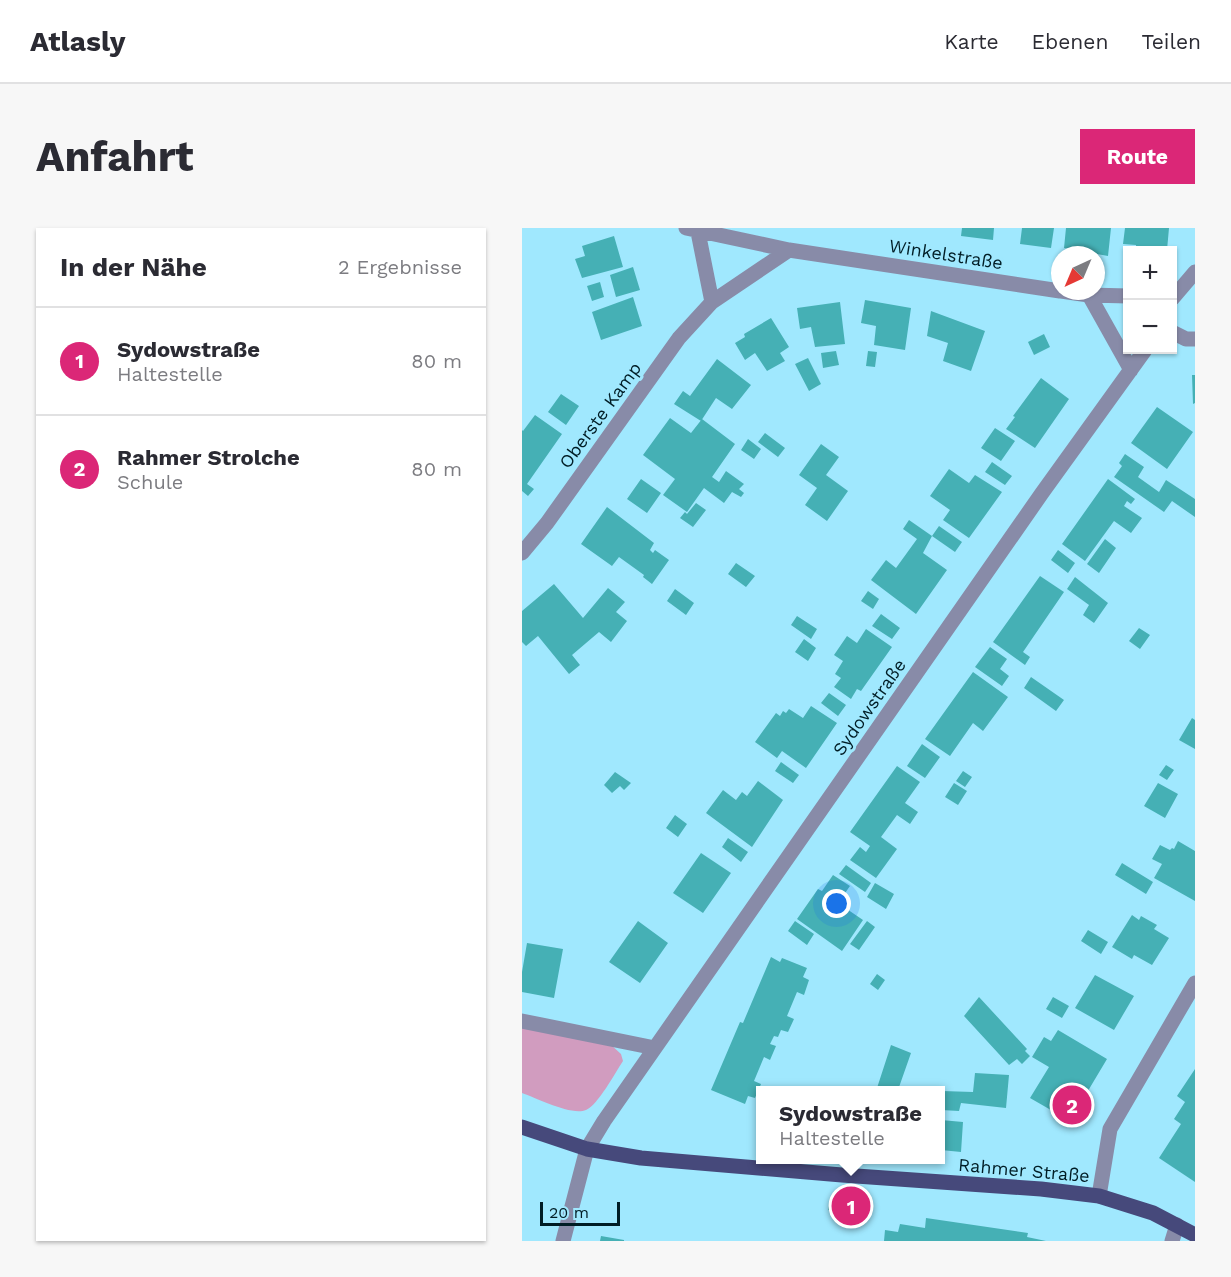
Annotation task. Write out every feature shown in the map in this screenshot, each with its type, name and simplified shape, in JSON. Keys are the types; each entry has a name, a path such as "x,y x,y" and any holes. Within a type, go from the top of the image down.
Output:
{"main road":[{"name":"Rahmer Straße","path":"522,1127 587,1149 664,1160 1041,1189 1100,1196 1128,1204 1195,1235"}],"street":[{"name":"Winkelstraße","path":"692,230 789,250 1051,289"},
{"path":"692,230 712,302"},
{"name":"Oberste Kamp","path":"522,553 547,523 680,338 712,302 789,250"},
{"path":"1177,293 1195,272"},
{"name":"Winkelstraße","path":"1105,295 1123,296"},
{"path":"1092,300 1131,370"},
{"path":"1177,334 1186,339 1195,339"},
{"name":"Sydowstraße","path":"563,1241 587,1149 1028,513 1142,354"},
{"path":"1100,1196 1110,1129 1195,983"},
{"path":"522,1021 655,1048"},
{"path":"1172,1241 1177,1225"}],"shaded area":[{"path":"522,1028 610,1044 621,1054 623,1061 591,1107 586,1110 572,1111 554,1106 522,1093"}],"building":[{"path":"962,228 994,228 993,240 961,236"},
{"path":"1022,228 1054,228 1051,248 1020,244"},
{"path":"1066,228 1111,228 1108,256 1105,255 1105,246 1064,246"},
{"path":"1125,228 1169,228 1167,246 1123,244"},
{"path":"614,236 623,267 582,278 575,259 585,256 582,246"},
{"path":"633,267 640,290 616,297 610,275"},
{"path":"600,282 604,297 592,301 587,286"},
{"path":"633,297 642,326 601,340 592,312"},
{"path":"865,300 911,308 905,350 874,345 876,326 861,323"},
{"path":"840,302 845,344 815,347 811,327 800,329 797,308"},
{"path":"931,311 985,331 971,371 943,361 948,343 927,336"},
{"path":"771,318 789,347 780,353 785,361 767,371 755,353 745,360 735,343 745,337 744,334"},
{"path":"1044,334 1050,347 1034,355 1028,342"},
{"path":"836,351 839,365 823,368 821,353"},
{"path":"868,351 877,352 875,367 866,366"},
{"path":"808,358 821,384 809,391 795,364"},
{"path":"717,359 751,385 732,409 716,398 701,421 674,404 683,391 690,396"},
{"path":"1192,375 1195,375 1195,403 1193,404"},
{"path":"1041,378 1069,399 1035,448 1006,429"},
{"path":"561,394 579,406 566,425 548,412"},
{"path":"1157,407 1193,432 1167,469 1131,443"},
{"path":"535,415 562,434 527,484 534,489 528,496 522,491 522,430"},
{"path":"670,418 691,433 702,419 735,444 712,477 719,482 726,471 744,484 739,489 744,493 741,497 732,492 724,503 704,488 687,512 663,495 675,479 643,455"},
{"path":"995,428 1015,441 1001,461 981,448"},
{"path":"765,433 785,448 778,457 758,442"},
{"path":"748,439 761,449 754,459 741,450"},
{"path":"821,444 839,457 826,475 848,491 827,521 805,505 817,488 799,475"},
{"path":"1125,454 1144,467 1138,477 1159,492 1166,480 1195,499 1195,517 1172,501 1164,512 1114,477 1122,466 1119,463"},
{"path":"992,462 1012,476 1005,485 985,472"},
{"path":"949,469 969,483 975,475 1002,492 969,538 943,520 950,510 930,496"},
{"path":"641,479 661,493 647,513 627,499"},
{"path":"1108,479 1135,499 1131,504 1127,501 1124,506 1142,518 1131,533 1114,521 1085,561 1062,544"},
{"path":"696,503 706,510 693,527 680,518 685,512 687,514"},
{"path":"607,507 654,543 650,550 653,553 655,550 669,560 652,584 643,577 644,575 619,557 612,566 581,544"},
{"path":"909,520 932,536 923,553 947,570 916,614 871,580 886,560 896,568 917,539 903,529"},
{"path":"939,526 962,542 955,552 932,536"},
{"path":"1105,539 1116,548 1099,573 1087,564"},
{"path":"1058,550 1075,563 1068,573 1051,560"},
{"path":"736,563 755,576 746,587 728,574"},
{"path":"1040,576 1064,592 1023,652 1030,657 1025,665 993,642"},
{"path":"1075,577 1108,603 1094,623 1083,615 1089,605 1067,589"},
{"path":"554,584 583,618 608,588 625,602 616,612 627,621 611,642 599,632 572,655 580,665 569,674 538,636 526,646 522,642 522,611"},
{"path":"675,589 694,603 686,615 667,601"},
{"path":"868,591 879,599 873,609 861,601"},
{"path":"881,614 900,628 892,639 872,626"},
{"path":"797,616 817,629 811,639 791,625"},
{"path":"1139,628 1150,635 1140,649 1129,641"},
{"path":"866,629 892,647 861,691 857,689 851,699 834,687 841,678 835,674 843,661 834,655 847,636 857,643"},
{"path":"804,639 816,648 808,661 795,652"},
{"path":"990,647 1007,659 1000,669 1009,676 1002,686 975,667"},
{"path":"973,672 1008,697 983,731 973,723 950,756 925,739"},
{"path":"1031,677 1064,700 1056,711 1024,688"},
{"path":"829,693 846,705 838,716 821,703"},
{"path":"811,706 837,723 806,768 782,751 777,758 755,742 776,713 780,716 783,711 786,713 789,709 803,718"},
{"path":"1192,718 1195,720 1195,749 1179,740"},
{"path":"922,744 940,757 925,778 907,766"},
{"path":"781,762 799,775 793,783 775,771"},
{"path":"1166,765 1174,770 1167,780 1159,775"},
{"path":"897,766 920,782 905,803 918,812 910,824 897,815 881,837 897,849 876,878 850,860 860,847 866,852 870,846 850,832"},
{"path":"963,771 972,777 965,787 956,781"},
{"path":"615,772 631,783 624,790 620,786 612,793 604,785"},
{"path":"758,781 783,800 752,847 706,813 723,790 736,800 742,792 747,796"},
{"path":"954,783 967,791 958,805 945,797"},
{"path":"1158,783 1178,794 1165,818 1144,806"},
{"path":"675,815 687,824 678,837 666,828"},
{"path":"728,838 748,852 741,862 722,847"},
{"path":"1178,841 1195,851 1195,901 1154,878 1162,864 1152,859 1160,845 1170,850 1174,849"},
{"path":"701,853 731,873 703,913 673,893"},
{"path":"1122,863 1153,882 1146,894 1115,875"},
{"path":"846,865 871,883 865,892 839,874"},
{"path":"833,875 850,886 838,903 863,920 842,951 797,919 818,889 822,891"},
{"path":"875,883 894,894 886,909 867,897"},
{"path":"1132,915 1139,920 1141,916 1157,925 1154,929 1169,938 1152,965 1134,955 1132,959 1112,947"},
{"path":"638,921 668,943 640,983 609,962"},
{"path":"795,921 814,934 807,945 788,931"},
{"path":"867,921 875,927 859,950 850,944"},
{"path":"1088,930 1108,942 1101,954 1081,941"},
{"path":"527,943 563,949 554,998 522,992 522,972"},
{"path":"771,957 780,962 782,958 807,968 803,977 809,980 804,995 797,992 787,1016 794,1019 788,1032 781,1030 778,1037 774,1036 770,1044 776,1046 770,1060 764,1057 754,1081 761,1084 756,1086 755,1098 748,1096 745,1104 711,1090 740,1022 743,1023"},
{"path":"877,974 885,980 878,990 870,984"},
{"path":"1095,975 1134,996 1114,1030 1075,1008"},
{"path":"979,997 1027,1049 1025,1051 1030,1056 1022,1064 1017,1059 1009,1065 964,1016"},
{"path":"1053,997 1069,1006 1062,1018 1046,1009"},
{"path":"1058,1030 1107,1059 1070,1121 1030,1098 1049,1067 1032,1057 1044,1037 1051,1041"},
{"path":"891,1045 911,1053 899,1086 878,1086"},
{"path":"1195,1069 1195,1182 1159,1158 1181,1124 1174,1119 1185,1102 1177,1096"},
{"path":"975,1073 1009,1075 1006,1108 961,1103 959,1111 945,1110 945,1091 973,1092"},
{"path":"945,1120 963,1122 961,1152 945,1150"},
{"path":"829,1204 845,1206 844,1212 828,1210"},
{"path":"926,1218 1028,1233 1027,1237 1046,1241 884,1241 885,1230 898,1232 900,1224 925,1228"},
{"path":"601,1236 624,1240 624,1241 600,1241"}],"place":[{"name":"Rahmer Strolche","path":"1072,1105"},
{"name":"Sydowstraße","path":"851,1206"}]}
